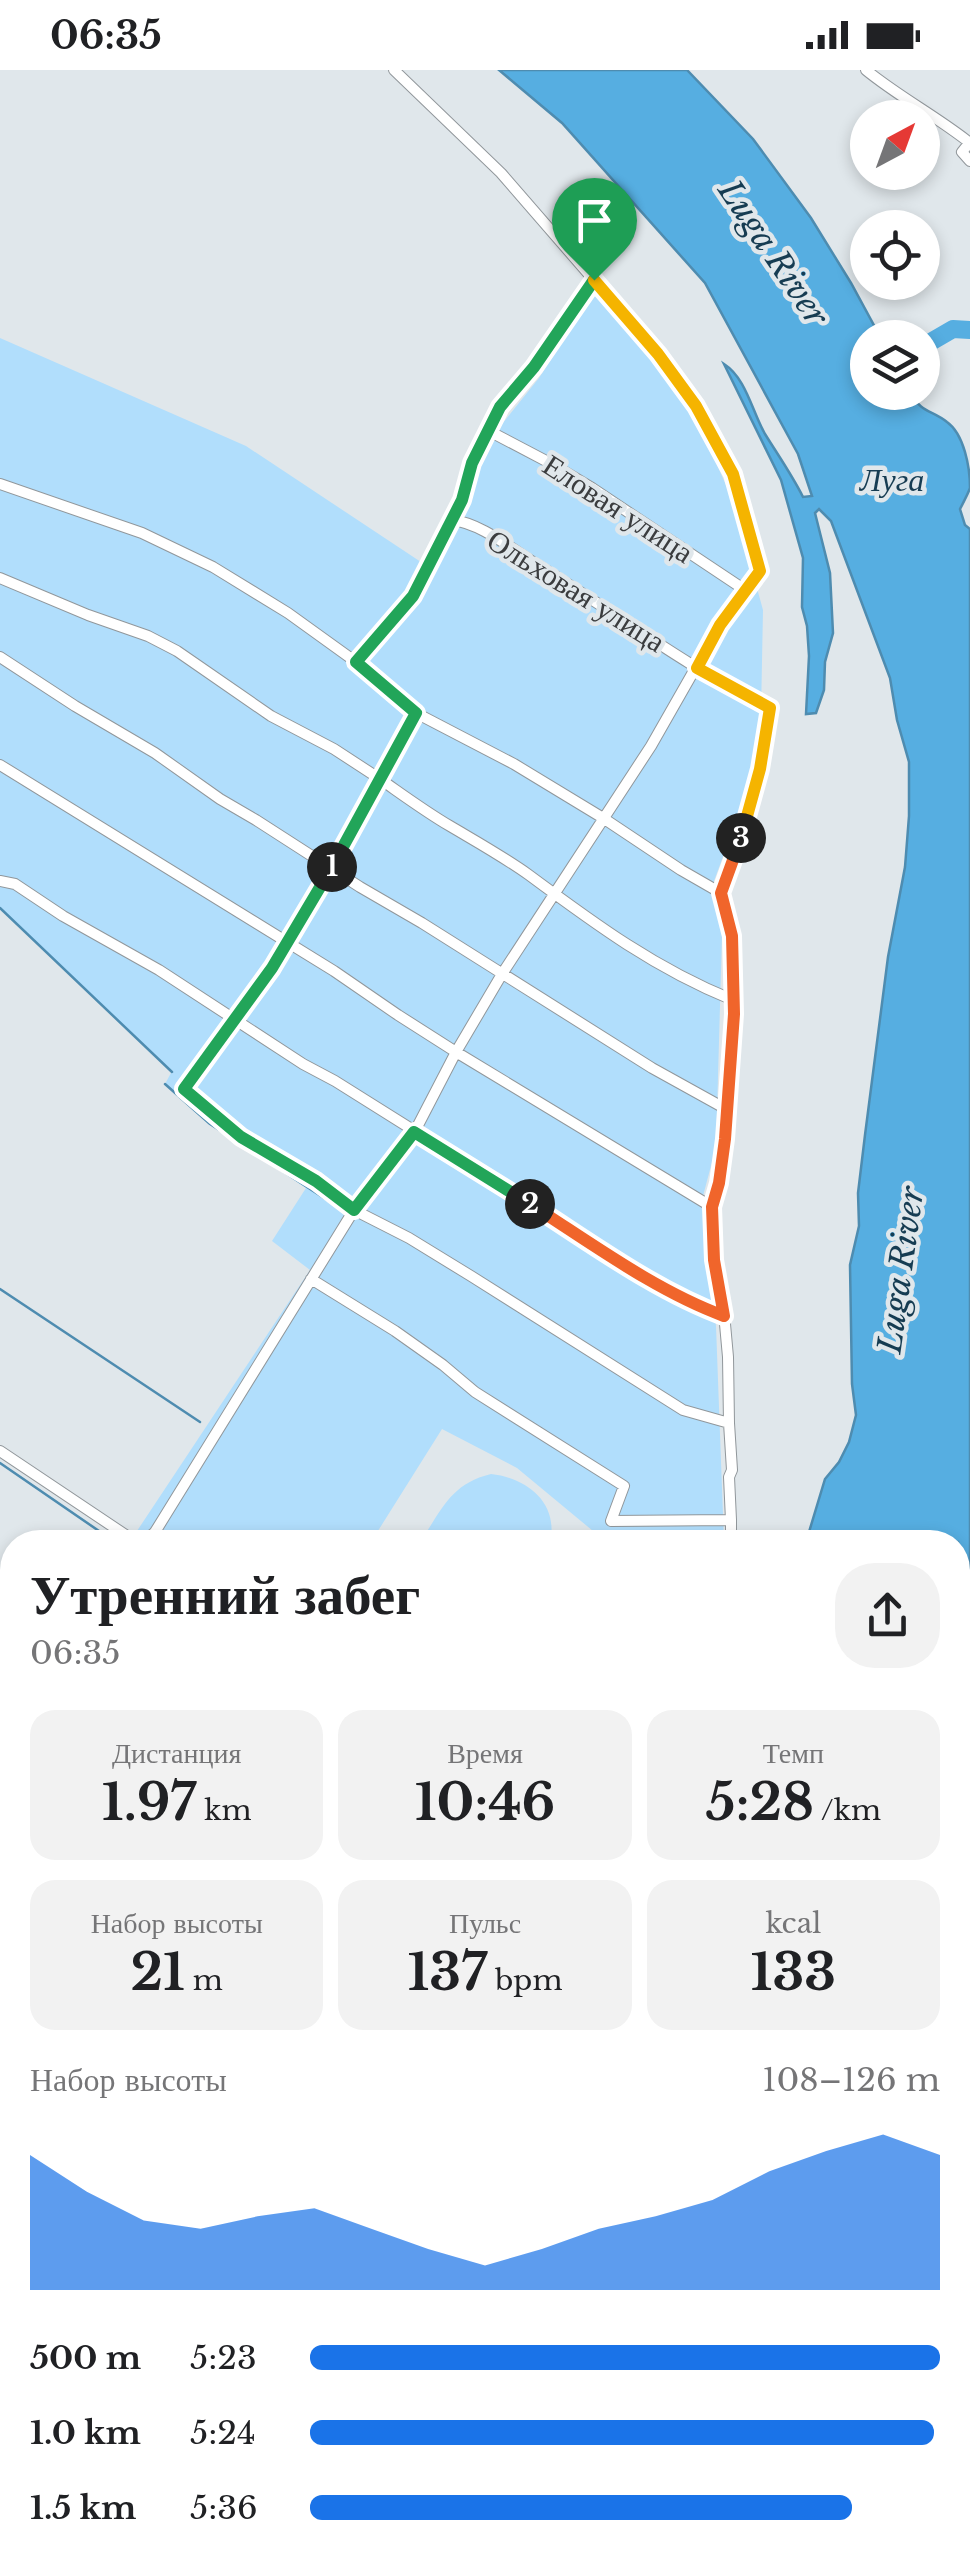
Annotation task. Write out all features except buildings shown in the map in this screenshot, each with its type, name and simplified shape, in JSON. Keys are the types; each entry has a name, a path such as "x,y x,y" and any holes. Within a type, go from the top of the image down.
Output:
{"street":[{"path":"156,1530 354,1210 416,1134 456,1052 502,974 650,746 720,625 760,571 733,474 696,406 658,354 501,174 394,70"},
{"path":"866,70 894,94 970,142 962,152 970,161"},
{"path":"356,662 413,596 462,500 472,463 500,407 534,367 594,280"},
{"name":"Еловая улица","path":"489,431 592,488 746,590"},
{"path":"0,484 142,533 213,568 288,613 356,662 416,713 514,764 721,893 732,936 733,1052 721,1168 712,1207 714,1260 728,1357 731,1530"},
{"name":"Ольховая улица","path":"452,520 465,522 518,552 697,668 770,708 752,802 721,893"},
{"path":"0,578 178,651 270,716 318,740 530,875 646,958 733,1000"},
{"path":"0,656 360,887 652,1068 726,1109"},
{"path":"416,713 288,942 184,1089 241,1137 316,1181 354,1210 472,1276 683,1410 729,1423"},
{"path":"0,765 288,942 456,1052 712,1207"},
{"path":"0,881 15,884 159,970 660,1285 724,1316"},
{"path":"312,1279 395,1331 475,1392 624,1486 611,1521 730,1520"},
{"path":"0,1451 121,1530"}],"green space":[{"path":"594,292 655,363 699,424 733,501 763,610 761,713 747,792 714,881 722,936 716,1147 703,1196 716,1326 724,1530 592,1530 517,1468 442,1429 379,1530 138,1530 310,1270 272,1241 306,1188 210,1124 165,1084 172,1071 0,908 0,338 246,446 433,570 463,515 479,466 498,429 539,378"},
{"path":"504,1476 528,1487 545,1504 552,1530 428,1530 456,1491 477,1478"}],"water":[{"name":"Луга","path":"499,70 687,70 753,139 811,218 850,281 850,300 860,300 871,320 850,320 850,410 927,410 953,427 965,452 970,488 960,509 970,529 970,1530 810,1530 825,1479 849,1442 856,1415 850,1265 859,1226 858,1193 888,957 905,867 909,762 890,678 831,521 819,509 815,513 830,573 833,633 825,662 824,690 816,713 806,714 809,656 802,607 803,558 781,480 724,364 743,386 765,434 803,497 812,496 798,454 705,283 562,123"}],"waterway":[{"path":"940,337 953,329 970,330"},
{"path":"0,908 172,1072"},
{"path":"165,1084 210,1124 344,1211"},
{"path":"0,1289 200,1422"},
{"path":"0,1463 98,1530"}],"route":[{"path":"594,280 658,354 696,406 733,474 760,571 720,625 697,668 770,708 752,802 721,893 732,936 734,1014 725,1139 712,1207 714,1260 724,1316 660,1285 414,1132 354,1210 316,1181 241,1137 184,1089 272,968 416,713 356,662 413,596 462,500 472,463 500,407 534,367 594,280"}],"water label":[{"name":"Luga River","path":"773,253"},
{"name":"Luga River","path":"901,1270"}]}
